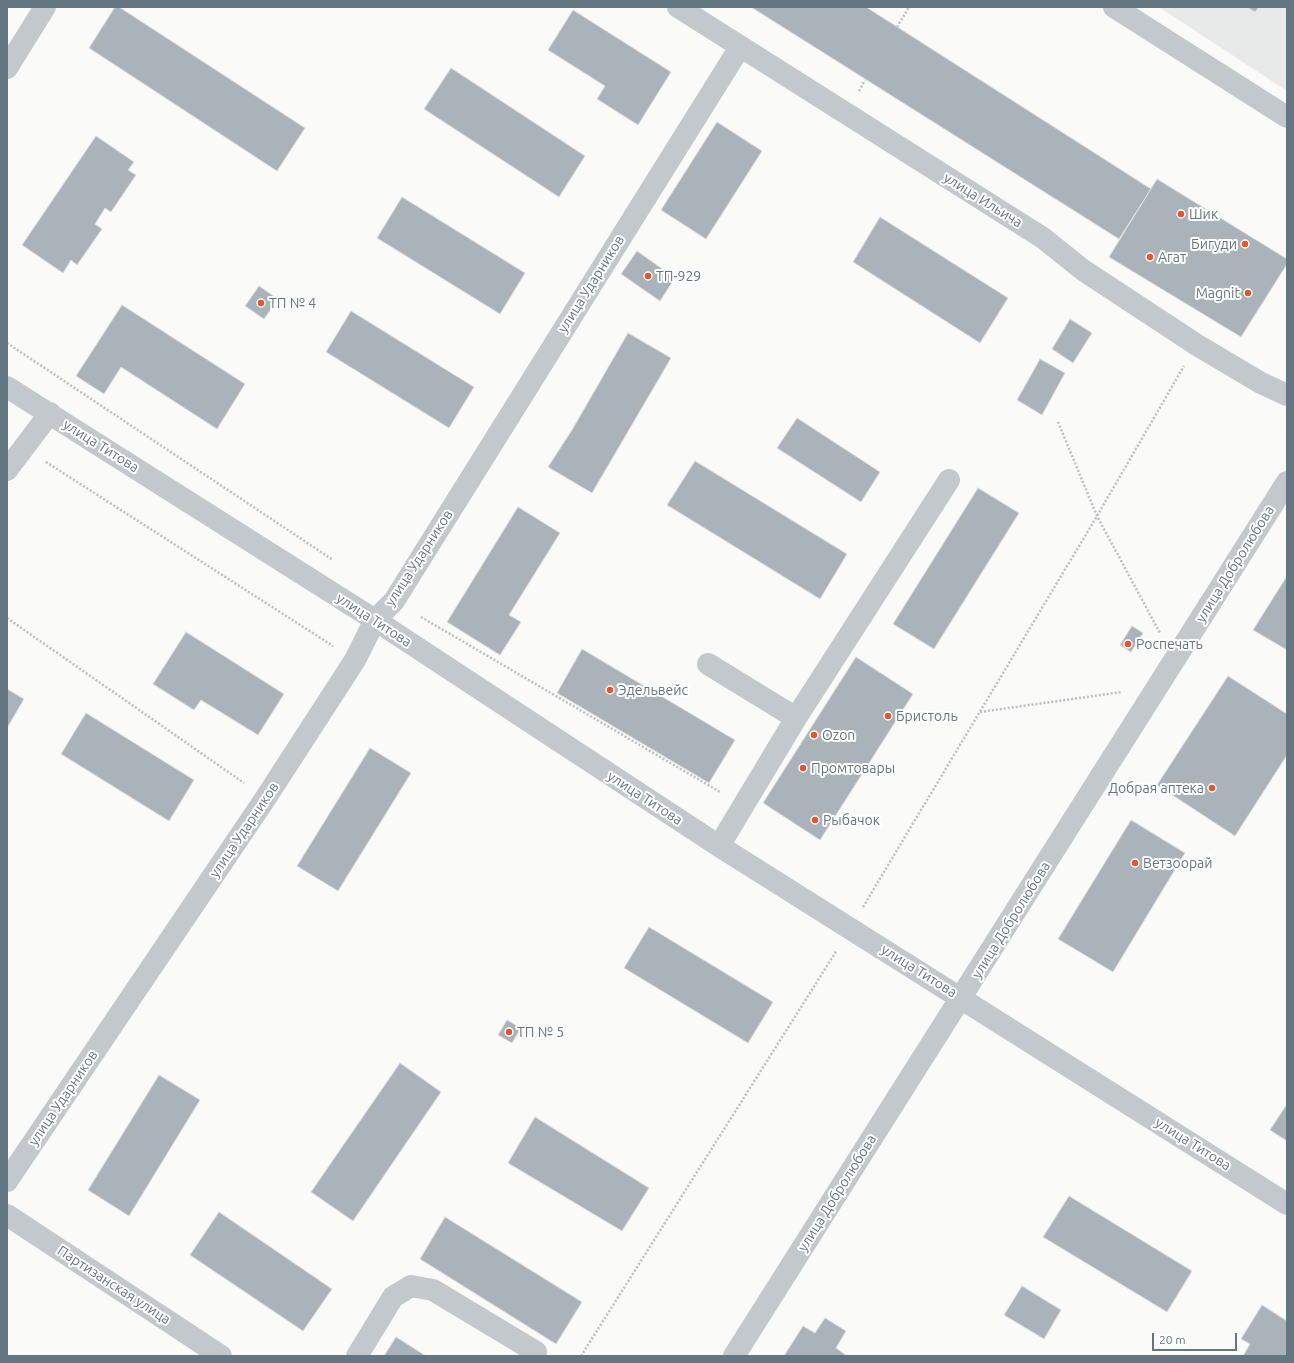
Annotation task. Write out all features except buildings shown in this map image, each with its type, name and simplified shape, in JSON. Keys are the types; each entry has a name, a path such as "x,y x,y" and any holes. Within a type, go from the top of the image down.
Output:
{"street":[{"path":"7,68 45,7"},
{"name":"улица Ильича","path":"678,7 1043,238 1083,270 1197,345 1261,383 1287,394"},
{"path":"1114,7 1287,117"},
{"name":"улица Ударников","path":"7,1181 265,799 355,660 375,620 394,601 740,47"},
{"name":"улица Титова","path":"7,387 375,620 720,846 1287,1204"},
{"path":"7,470 50,413"},
{"path":"720,846 796,718 949,480"},
{"name":"улица Добролюбова","path":"734,1356 962,998 1287,482"},
{"path":"708,664 796,718"},
{"name":"Партизанская улица","path":"7,1215 221,1356"},
{"path":"357,1356 393,1297 411,1286 433,1290 536,1352"}],"path":[{"path":"897,27 909,7"},
{"path":"7,343 335,561"},
{"path":"581,1356 850,928 1097,516 1197,345"},
{"path":"1058,422 1097,516 1162,636"},
{"path":"25,448 355,660"},
{"path":"394,601 743,806"},
{"path":"7,618 265,799"},
{"path":"980,712 1127,691"}],"shaded area":[{"path":"1159,7 1287,7 1287,91"}],"place":[{"name":"Шик","path":"1181,214"},
{"name":"Бигуди","path":"1245,244"},
{"name":"Агат","path":"1150,257"},
{"name":"ТП-929","path":"648,276"},
{"name":"Magnit","path":"1248,293"},
{"name":"ТП № 4","path":"261,303"},
{"name":"Роспечать","path":"1128,644"},
{"name":"Эдельвейс","path":"610,690"},
{"name":"Бристоль","path":"888,716"},
{"name":"Ozon","path":"814,735"},
{"name":"Промтовары","path":"803,768"},
{"name":"Добрая аптека","path":"1212,788"},
{"name":"Рыбачок","path":"815,820"},
{"name":"Ветзоорай","path":"1135,863"},
{"name":"ТП № 5","path":"509,1032"}]}
